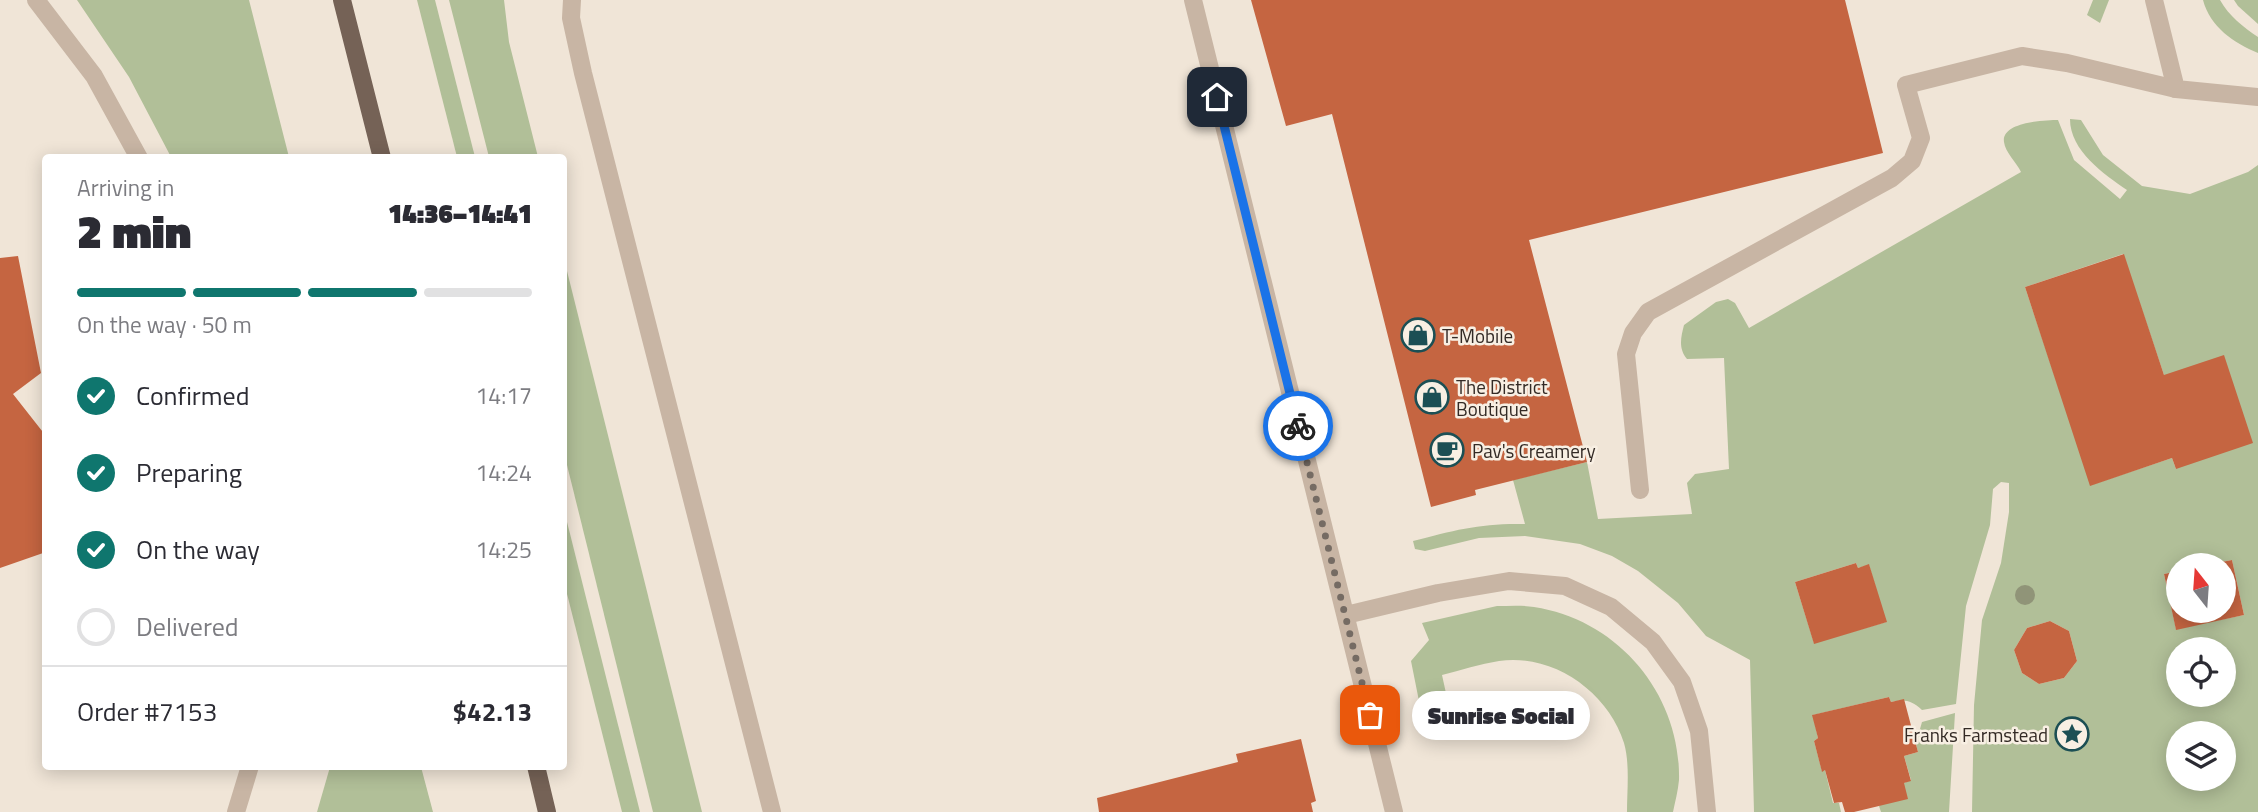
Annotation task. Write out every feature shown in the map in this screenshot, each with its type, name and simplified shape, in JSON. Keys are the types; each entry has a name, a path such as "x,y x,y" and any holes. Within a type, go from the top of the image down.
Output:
{"main road":[{"path":"342,0 381,154"},
{"path":"537,770 547,812"}],"lane":[{"path":"36,0 94,76 137,154"},
{"path":"572,0 571,18 583,73 772,812"},
{"path":"1193,0 1394,812"},
{"path":"2154,0 2176,89"},
{"path":"1640,490 1626,354 1633,333 1648,312 1892,178 1912,161 1921,138 1906,85 2022,56 2067,63 2176,89 2258,97"},
{"path":"1346,615 1438,593 1509,581 1565,586 1611,607 1653,642 1682,682 1699,731 1707,812"},
{"path":"236,812 249,770"}],"green space":[{"path":"77,0 249,0 288,154 169,154 129,77"},
{"path":"417,0 435,0 474,154 456,154"},
{"path":"449,0 504,0 509,42 537,154 488,154"},
{"path":"2093,0 2109,0 2100,23 2087,15"},
{"path":"2203,0 2220,0 2237,21 2258,37 2258,53 2224,33 2211,18"},
{"path":"2234,0 2258,0 2258,24 2238,6"},
{"path":"2070,119 2081,120 2103,155 2142,186 2190,194 2248,172 2258,165 2258,812 1972,812 1974,705 1982,620 2001,563 2009,512 2009,483 2001,482 1993,489 1990,525 1966,606 1956,704 1922,710 1908,701 1891,702 1889,697 1813,715 1818,738 1814,741 1822,771 1825,770 1833,803 1839,803 1841,812 1754,812 1750,660 1706,636 1678,603 1638,571 1612,556 1580,544 1525,536 1479,538 1425,551 1415,549 1413,541 1455,531 1481,526 1525,524 1513,480 1587,462 1598,519 1692,514 1687,483 1695,474 1729,469 1724,358 1687,359 1681,347 1684,325 1716,302 1728,299 1735,303 1749,328 2021,172 2004,142 2005,135 2016,126 2058,120 2074,160 2120,199 2127,190 2090,160 2076,141","holes":["2123,254 2164,375 2176,469 2172,458 2091,485 2025,287","1856,563 1858,568 1869,565 1886,622 1814,643 1795,582","2050,621 2069,631 2077,661 2064,678 2039,684 2022,673 2014,650 2027,628"]},
{"path":"567,271 702,812 653,812 567,465"},
{"path":"567,522 640,812 622,812 567,594"},
{"path":"1497,606 1529,606 1565,615 1593,628 1618,645 1639,666 1656,691 1669,719 1677,749 1679,780 1673,812 1627,812 1627,760 1624,743 1616,725 1592,693 1576,680 1539,663 1499,661 1442,675 1451,716 1441,725 1424,726 1411,661 1429,640 1422,623"},
{"path":"1955,713 1949,812 1881,812 1879,806 1911,780 1904,756 1918,752 1913,733 1920,729 1922,722"},
{"path":"329,770 422,770 433,812 317,812"}],"building":[{"path":"1251,0 1845,0 1883,153 1529,240 1587,462 1475,490 1476,495 1431,507 1332,114 1286,126"},
{"path":"2124,254 2164,375 2224,355 2253,443 2176,469 2172,458 2090,486 2025,287"},
{"path":"18,256 41,373 13,394 42,431 42,553 0,568 0,258"},
{"path":"1856,563 1858,568 1869,564 1887,622 1814,644 1795,582"},
{"path":"2236,578 2244,615 2236,617"},
{"path":"2050,621 2069,631 2077,661 2064,678 2039,684 2022,673 2014,650 2027,628"},
{"path":"2174,623 2208,623 2176,630"},
{"path":"1889,697 1891,702 1904,699 1918,752 1904,756 1911,781 1904,783 1908,799 1845,812 1842,802 1834,803 1825,770 1822,772 1814,741 1818,738 1812,715"},
{"path":"1301,739 1316,801 1311,803 1313,812 1099,812 1097,798 1238,762 1236,754"}],"way so far":[{"path":"1298,426 1370,715"}],"place":[{"name":"T-Mobile","path":"1418,335"},
{"name":"The District Boutique","path":"1432,397"},
{"name":"Pav's Creamery","path":"1447,450"},
{"name":"Sunrise Social","path":"1370,715"},
{"name":"Franks Farmstead","path":"2072,734"}],"route":[{"path":"1217,97 1298,426"}]}
